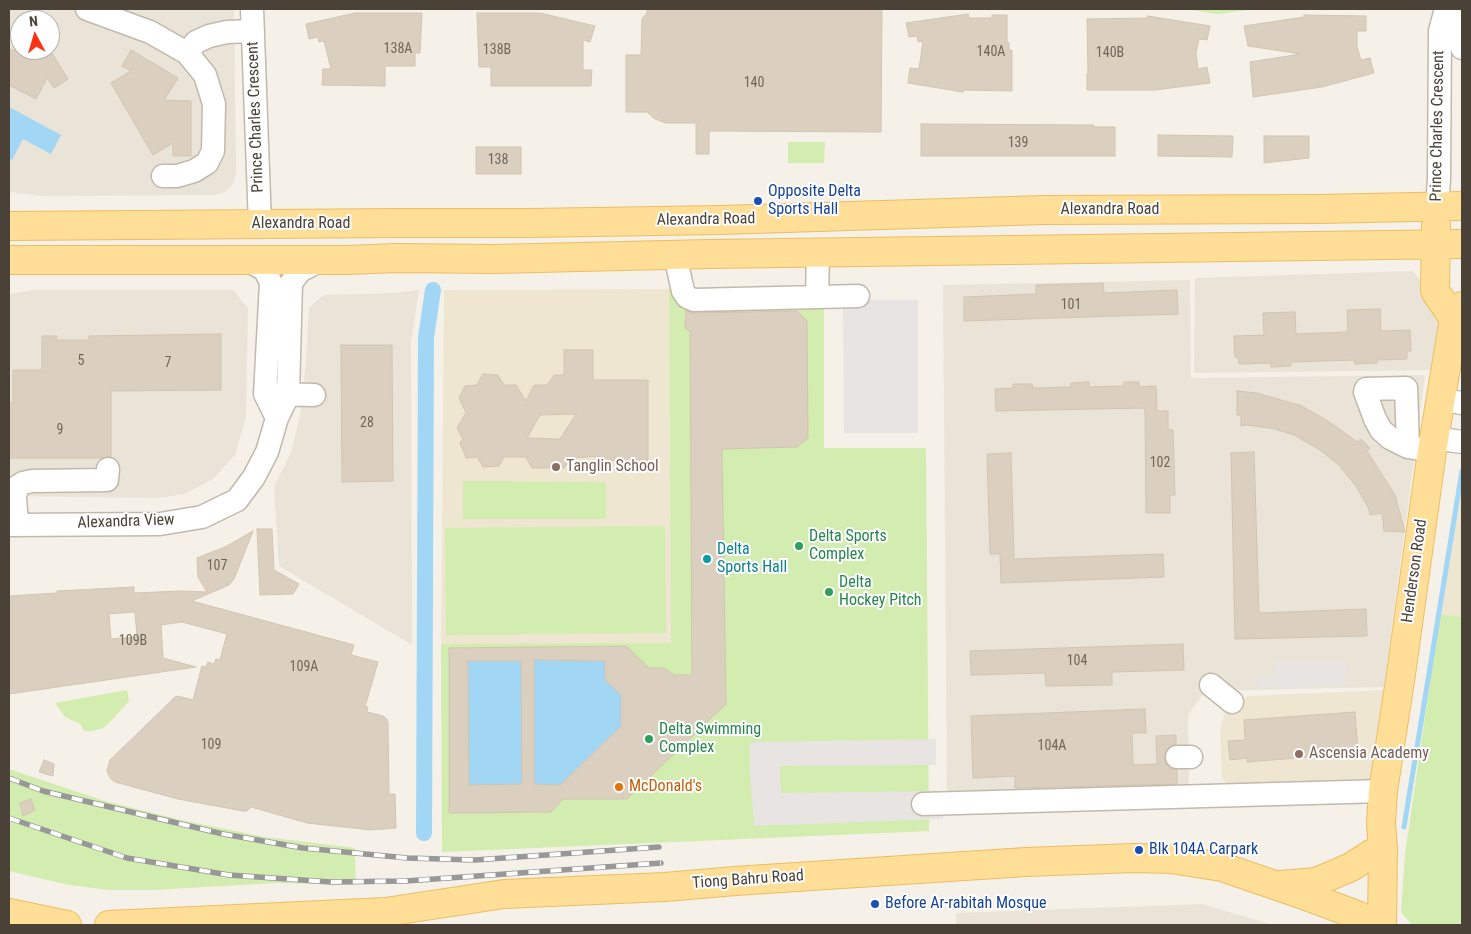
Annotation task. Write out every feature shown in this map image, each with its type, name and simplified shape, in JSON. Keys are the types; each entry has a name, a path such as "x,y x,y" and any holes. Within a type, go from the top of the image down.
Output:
{"main road":[{"name":"Alexandra Road","path":"9,226 398,223 528,224 1044,210 1318,209 1450,206"},
{"name":"Prince Charles Crescent","path":"1436,245 1450,206"},
{"path":"396,258 410,255 415,250 418,238 416,232 398,223"},
{"path":"9,260 494,259 1462,244"},
{"name":"Henderson Road","path":"1363,921 1384,849 1381,823 1383,791 1437,444 1453,401 1458,313 1435,291 1436,245"},
{"name":"Henderson Road","path":"1363,921 1374,845 1381,823"},
{"path":"1275,885 1316,882 1351,867 1373,853"},
{"name":"Tiong Bahru Road","path":"109,925 386,912 504,894 664,887 735,880 1026,862 1134,858 1171,859 1222,867 1275,885 1363,921"},
{"path":"9,913 66,925"}],"street":[{"path":"87,9 150,32 187,53 205,75 214,104 212,150 207,162 194,171 177,176 163,176"},
{"name":"Prince Charles Crescent","path":"252,9 260,224"},
{"name":"Prince Charles Crescent","path":"1446,9 1440,31 1439,179 1450,206"},
{"name":"Prince Charles Crescent","path":"1452,9 1460,31 1462,48"},
{"path":"187,53 196,42 209,36 227,32 253,31"},
{"path":"817,297 818,253"},
{"path":"675,255 683,291 687,297 694,300 858,296"},
{"path":"247,260 265,270 270,283 265,394 277,418"},
{"name":"Alexandra View","path":"13,525 160,524 202,517 237,500 267,452 277,418 288,395 291,283 300,271 321,260"},
{"path":"265,394 314,395"},
{"path":"13,525 17,487 23,483 32,481 107,480 108,469"},
{"path":"1212,685 1232,702"},
{"path":"923,804 1026,795 1383,791"}],"shaded area":[{"path":"9,9 234,9 236,174 232,185 225,192 214,195 42,196 9,192"},
{"path":"1413,271 1441,307 1437,370 1194,373 1195,278"},
{"path":"1190,280 1191,378 1425,375 1384,687 1205,691 1188,715 1189,789 947,795 943,285"},
{"name":"Tanglin School","path":"669,289 671,644 441,644 444,290"},
{"path":"34,290 233,290 248,308 246,417 235,455 213,479 184,494 157,498 9,496 9,294"},
{"path":"419,290 411,341 412,645 279,566 274,487 291,452 300,417 309,308 323,295 394,293"},
{"path":"843,300 918,300 918,433 844,433"},
{"path":"1462,489 1462,617 1440,614"},
{"path":"1274,661 1348,662 1344,686 1258,688 1257,676 1274,676"},
{"name":"Ascensia Academy","path":"1384,690 1374,785 1229,788 1222,778 1220,730 1226,708 1232,702 1249,696"},
{"path":"936,739 936,765 780,766 781,793 936,791 936,807 943,808 943,819 754,826 750,742"},
{"path":"1202,904 1273,925 956,925 956,913"}],"green space":[{"path":"1185,9 1255,9 1218,14"},
{"path":"788,142 825,142 824,163 788,163"},
{"name":"Delta Sports Complex","path":"824,288 824,448 926,448 929,831 442,852 441,644 671,643 669,289"},
{"path":"463,481 606,482 606,519 463,519"},
{"path":"665,526 666,633 446,635 445,528"},
{"path":"1440,614 1462,617 1462,925 1412,925 1401,912 1405,854"},
{"path":"127,690 129,701 103,728 93,731 84,731 80,724 65,717 55,703"},
{"path":"9,769 105,801 181,820 265,837 355,848 356,885 276,883 152,890 109,890 69,885 9,871"}],"water":[{"path":"9,107 61,135 51,154 23,139 12,160 9,158"},
{"path":"534,660 605,661 605,680 621,695 621,726 560,785 534,784"},
{"path":"468,661 521,661 522,784 469,785"}],"building":[{"path":"647,9 882,9 881,132 709,131 709,154 696,154 696,123 666,123 655,119 647,112 626,112 626,55 641,55 642,19 647,13"},
{"path":"355,13 422,13 420,53 415,53 415,66 385,66 385,86 322,85 323,69 331,69 324,41 319,42 318,37 309,39 306,24"},
{"path":"477,13 540,13 595,26 590,42 583,40 583,70 592,70 591,86 491,86 491,67 479,67"},
{"path":"968,14 969,18 992,18 992,15 1007,15 1007,42 1009,43 1009,50 1012,50 1012,91 964,90 963,92 908,83 910,68 919,69 923,41 918,42 917,36 909,37 906,23"},
{"path":"1304,15 1366,16 1366,31 1357,31 1357,47 1361,60 1370,58 1374,73 1322,87 1253,97 1250,62 1301,54 1248,46 1244,26 1304,17"},
{"path":"1148,16 1210,26 1207,40 1199,39 1196,53 1198,69 1207,67 1210,83 1155,90 1087,90 1087,19 1147,18"},
{"path":"9,50 10,60 56,60 68,79 54,88 47,78 36,99 9,85"},
{"path":"131,50 178,78 164,100 191,101 191,156 173,156 173,143 153,155 111,83 131,71 122,66"},
{"path":"921,124 1094,125 1094,127 1115,127 1115,156 921,156"},
{"path":"1158,135 1233,136 1232,157 1158,156"},
{"path":"1264,136 1309,136 1309,158 1264,163"},
{"path":"476,147 521,147 521,174 476,174"},
{"path":"1103,283 1104,293 1177,290 1178,314 964,321 964,297 1036,294 1036,285"},
{"path":"1380,309 1381,331 1410,330 1411,351 1407,351 1407,359 1377,360 1377,363 1355,364 1354,360 1291,362 1291,366 1271,367 1271,363 1239,364 1238,357 1235,357 1234,336 1264,335 1263,313 1295,312 1296,334 1348,332 1347,310"},
{"path":"686,311 694,313 797,311 807,321 808,438 797,447 722,449 726,704 627,799 563,799 551,812 449,813 449,648 626,646 649,668 664,668 674,675 692,675 690,331 685,328","holes":["534,660 605,661 605,680 621,695 621,726 560,785 534,784","468,661 521,661 522,784 469,785"]},
{"path":"221,334 221,390 111,391 111,457 9,458 9,403 13,403 13,370 42,370 42,336 57,336 56,340 89,340 89,336"},
{"path":"341,345 392,345 393,481 342,482"},
{"path":"564,350 593,350 593,380 648,380 648,460 601,461 601,456 572,458 564,468 532,468 526,457 504,457 499,466 483,467 477,457 466,458 460,443 463,439 457,428 466,413 459,398 465,386 477,385 483,374 498,375 504,385 516,385 526,401 534,385 547,385 554,375 564,375","holes":["576,414 560,439 527,438 540,415"]},
{"path":"1089,382 1089,387 1124,386 1124,382 1139,382 1139,387 1156,386 1157,411 1168,411 1168,430 1173,430 1175,495 1170,495 1170,513 1146,513 1145,408 996,411 995,389 1013,388 1013,384 1032,384 1033,388 1071,387 1071,383"},
{"path":"1237,391 1257,393 1298,404 1328,421 1357,442 1361,439 1370,448 1367,451 1395,495 1405,532 1384,531 1382,513 1370,515 1368,507 1356,486 1339,465 1317,448 1294,435 1275,429 1247,425 1241,426 1241,415 1237,415"},
{"path":"1254,452 1259,613 1366,609 1367,636 1235,639 1231,453"},
{"path":"1011,453 1014,559 1163,554 1164,577 1001,583 1000,554 990,554 987,454"},
{"path":"257,529 272,529 274,570 299,584 293,594 260,595"},
{"path":"253,531 234,579 229,585 192,601 354,645 351,655 378,662 365,707 368,707 367,712 383,716 387,719 389,794 395,794 396,828 371,830 307,823 251,807 247,811 243,811 178,799 115,782 110,778 107,771 110,760 175,697 193,700 202,666 206,667 208,662 214,664 216,659 220,660 227,634 182,622 161,625 163,658 196,667 9,694 9,596 57,593 57,591 134,587 134,593 207,592 198,577 197,558 225,547","holes":["135,612 137,637 111,639 109,614"]},
{"path":"1183,644 1184,670 1112,672 1112,685 1046,686 1045,673 971,675 970,651"},
{"path":"1145,709 1146,733 1132,733 1133,765 1157,764 1156,736 1176,735 1176,744 1166,750 1164,757 1165,763 1170,768 1177,770 1177,784 1015,788 1015,776 973,778 971,716"},
{"path":"1355,712 1358,753 1247,762 1247,758 1230,760 1228,741 1245,740 1244,720"},
{"path":"44,760 54,764 53,776 39,772"},
{"path":"31,799 35,810 23,816 20,803"}],"waterway":[{"path":"424,833 426,337 433,290"},
{"path":"1404,827 1462,471"}],"railway":[{"path":"9,778 43,791 223,834 303,848 407,858 475,860 659,847"},
{"path":"9,818 127,858 229,875 331,882 406,881 661,863"}],"place":[{"name":"Opposite Delta Sports Hall","path":"758,201"},
{"name":"Tanglin School","path":"556,467"},
{"name":"Delta Sports Complex","path":"799,546"},
{"name":"Delta Sports Hall","path":"707,559"},
{"name":"Delta Hockey Pitch","path":"829,592"},
{"name":"Delta Swimming Complex","path":"649,739"},
{"name":"Ascensia Academy","path":"1299,754"},
{"name":"McDonald's","path":"619,787"},
{"name":"Blk 104A Carpark","path":"1139,850"},
{"name":"Before Ar-rabitah Mosque","path":"875,904"}]}
